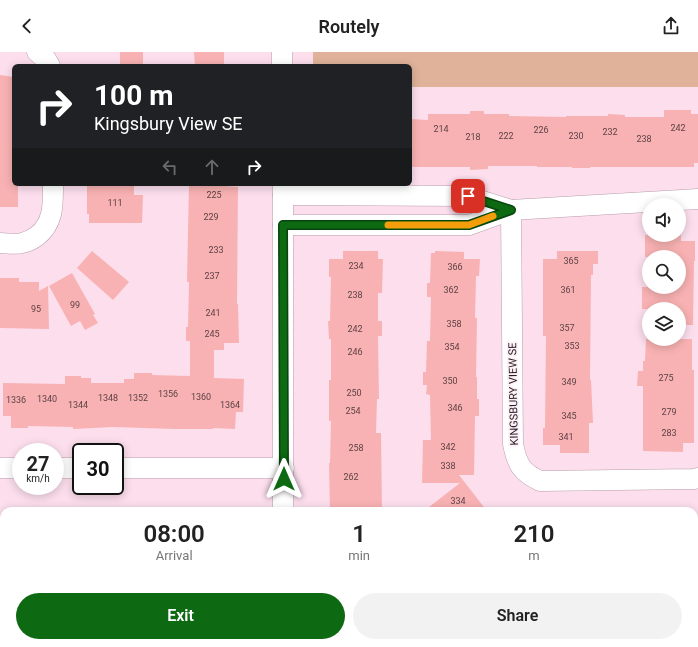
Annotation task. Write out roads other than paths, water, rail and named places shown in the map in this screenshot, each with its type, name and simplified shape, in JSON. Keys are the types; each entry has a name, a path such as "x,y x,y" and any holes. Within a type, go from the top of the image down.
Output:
{"street":[{"path":"37,52 46,59 49,64"},
{"path":"282,52 282,64"},
{"path":"0,243 23,243 42,232 49,222 53,209 53,186"},
{"path":"284,507 283,189 468,196 511,210"},
{"path":"283,225 469,225 511,210 698,200"},
{"name":"KINGSBURY VIEW SE","path":"511,210 512,444 516,459 521,468 530,476 540,481 698,478"},
{"path":"0,468 12,468"},
{"path":"124,468 284,468"}]}
